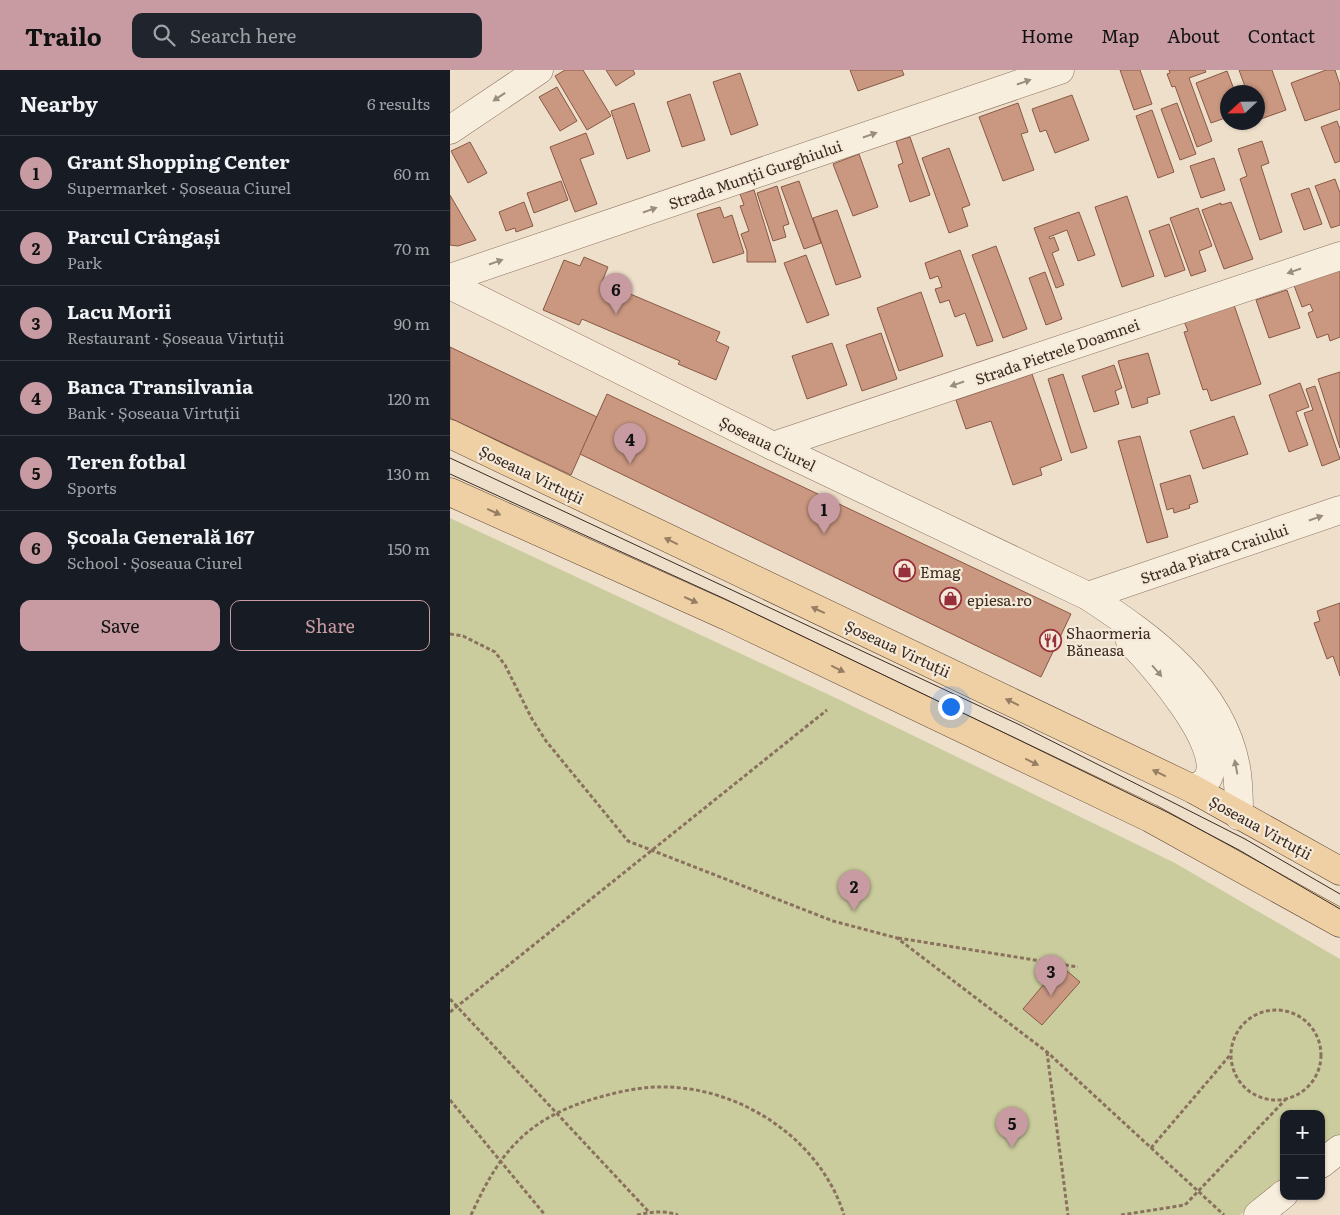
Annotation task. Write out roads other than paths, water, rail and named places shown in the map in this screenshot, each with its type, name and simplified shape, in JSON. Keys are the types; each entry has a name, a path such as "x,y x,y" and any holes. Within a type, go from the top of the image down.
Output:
{"main road":[{"name":"Șoseaua Virtuții","path":"450,434 1193,790 1340,871"},
{"path":"450,492 729,617 1150,818 1340,923"}],"street":[{"path":"450,130 540,70"},
{"name":"Strada Munții Gurghiului","path":"450,278 1060,70"},
{"name":"Strada Pietrele Doamnei","path":"773,446 1340,256"},
{"name":"Șoseaua Ciurel","path":"450,285 773,446 1088,596 1128,622 1176,662 1187,673 1207,700 1227,735 1232,752 1239,788 1239,816"},
{"name":"Strada Piatra Craiului","path":"1088,596 1340,510"},
{"name":"Șoseaua Ciurel","path":"1088,596 1172,689 1198,730 1207,752 1210,772 1208,779 1193,790"},
{"path":"1325,1161 1340,1148"},
{"path":"1258,1215 1280,1197"}],"tram line":[{"path":"450,458 1020,725 1245,839 1340,894"},
{"path":"450,474 725,599 1167,812 1239,850 1340,909"}],"place":[{"name":"Școala Generală 167","path":"616,314"},
{"name":"Banca Transilvania","path":"630,464"},
{"name":"Grant Shopping Center","path":"824,534"},
{"name":"Emag","path":"904,571"},
{"name":"epiesa.ro","path":"951,599"},
{"name":"Shaormeria Băneasa","path":"1050,641"},
{"name":"Parcul Crângași","path":"854,911"},
{"name":"Lacu Morii","path":"1051,996"},
{"name":"Teren fotbal","path":"1012,1148"}]}
